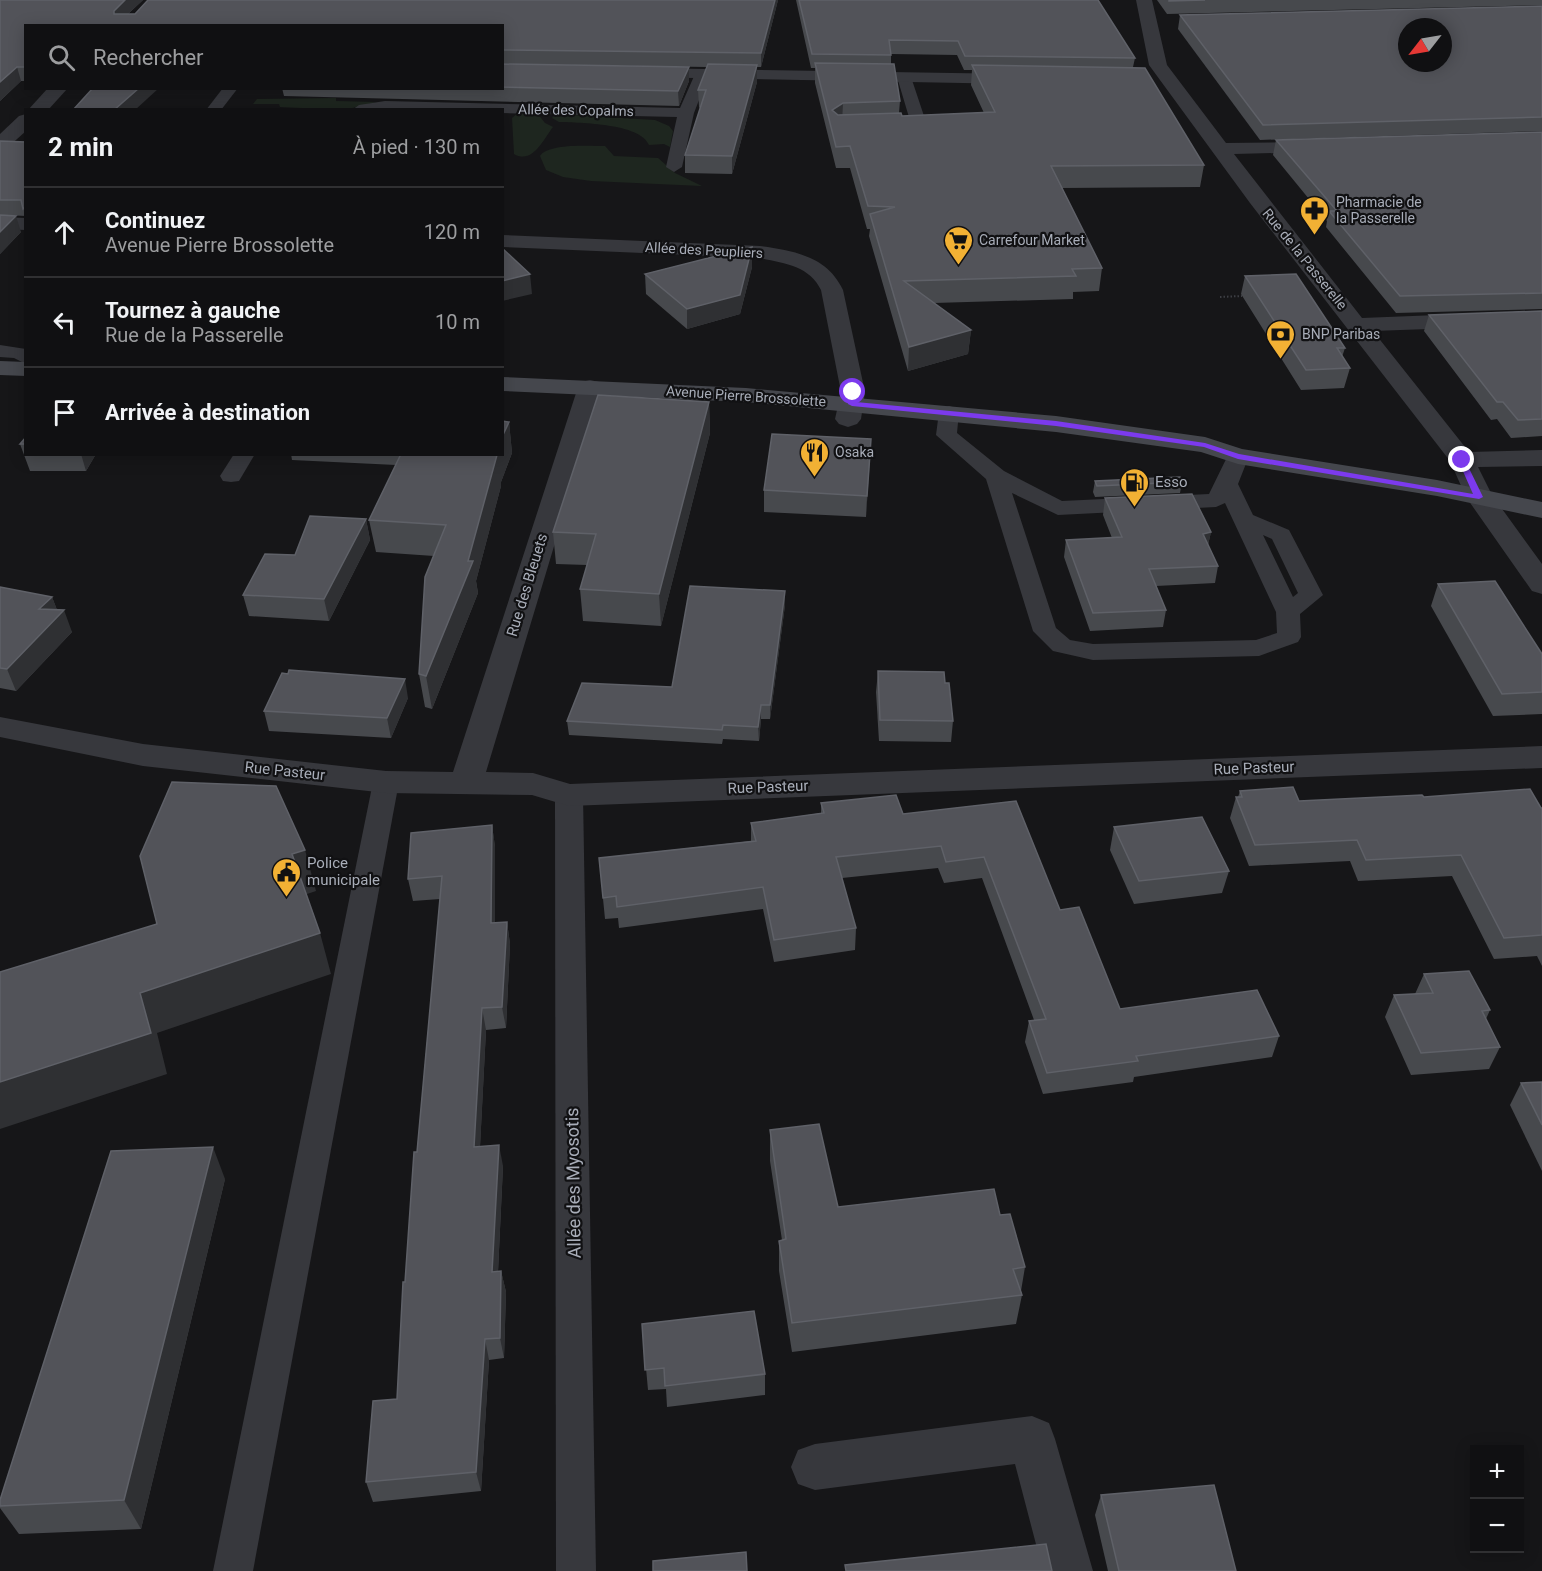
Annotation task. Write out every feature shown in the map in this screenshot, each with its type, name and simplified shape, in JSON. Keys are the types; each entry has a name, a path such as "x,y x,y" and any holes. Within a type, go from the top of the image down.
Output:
{"main road":[{"path":"0,384 17,370"},
{"name":"Avenue Pierre Brossolette","path":"504,384 587,395 850,411 948,421 1056,423 1195,443 1238,456 1542,510"},
{"name":"Avenue Pierre Brossolette","path":"504,400 587,395"}],"street":[{"name":"Rue de la Passerelle","path":"1144,0 1158,65 1257,199 1462,460 1479,497 1542,585"},
{"path":"1148,22 1172,21"},
{"path":"632,73 1031,79"},
{"path":"1145,80 1171,81"},
{"path":"39,108 57,90"},
{"path":"0,144 24,122"},
{"path":"1222,149 1342,145"},
{"path":"0,223 24,224"},
{"name":"Allée des Peupliers","path":"504,241 760,252 808,263 828,278 853,392 850,411"},
{"path":"1358,325 1542,318"},
{"name":"Rue des Bleuets","path":"465,783 587,395"},
{"path":"1462,460 1542,458"},
{"name":"Rue Pasteur","path":"0,727 143,755 386,782 533,784 569,795 1542,757"},
{"path":"815,1467 1032,1439 1068,1571"}],"lane":[{"path":"674,167 686,113 702,74"},
{"path":"876,130 920,128 904,77"},
{"path":"215,108 229,90"},
{"name":"Allée des Copalms","path":"372,108 385,106 471,108"},
{"name":"Allée des Copalms","path":"504,109 686,113"},
{"path":"0,351 19,353 17,370"},
{"path":"948,421 946,435 996,476 1058,508 1216,500 1227,484 1238,456"},
{"path":"231,476 244,456"},
{"path":"996,476 1045,632 1062,646 1093,652 1259,648 1289,637 1288,612 1227,484"},
{"path":"233,1571 386,782"},
{"name":"Allée des Myosotis","path":"569,795 576,1571"}],"path":[{"path":"1220,297 1242,296"}],"shaded area":[{"path":"336,98 336,101 376,102 353,108 302,108 280,107 279,104 253,104 257,99"},
{"path":"518,113 537,113 545,123 553,127 537,149 527,156 514,154 512,118"},
{"path":"555,114 655,120 669,126 673,131 670,147 664,144 649,145 634,132 622,128 559,122 552,118"},
{"path":"605,146 614,156 658,158 675,173 702,186 591,181 563,177 546,170 540,156 544,152 560,147"}],"building":[{"path":"0,0 125,0 114,11 114,14 135,14 148,0 775,0 761,53 504,50 504,24 24,24 24,67 17,67 0,82"},
{"path":"799,0 1098,0 1135,58 965,56 958,41 889,40 891,55 812,54"},
{"path":"1542,6 1542,117 1263,125 1180,15"},
{"path":"815,63 894,64 900,101 843,103 832,110 838,115 901,113 902,116 995,112 972,65 1145,68 1204,165 1051,166 1102,268 1072,269 1076,276 904,281 971,330 909,347 870,214 895,207 868,206 850,146 836,147"},
{"path":"504,64 689,67 678,91 504,87"},
{"path":"708,64 757,65 732,156 685,155 706,90 698,90"},
{"path":"91,90 137,90 116,108 75,108"},
{"path":"1542,132 1542,293 1400,296 1329,211 1337,211 1276,140"},
{"path":"0,141 24,142 24,208 21,200 0,200"},
{"path":"0,215 16,216 0,232"},
{"path":"752,247 740,295 687,309 645,274"},
{"path":"504,250 530,274 504,280"},
{"path":"1296,274 1345,348 1337,348 1350,368 1306,370 1245,276"},
{"path":"1542,311 1542,419 1518,420 1503,402 1497,402 1429,315"},
{"path":"598,395 709,402 659,594 580,589 596,534 553,532"},
{"path":"504,421 509,422 504,433"},
{"path":"772,434 871,439 867,496 764,490"},
{"path":"400,456 497,456 468,561 473,561 426,676 419,674 425,577 446,525 369,520"},
{"path":"1180,477 1182,482 1097,486 1095,481"},
{"path":"1192,494 1211,532 1203,534 1218,566 1149,569 1166,610 1093,613 1066,540 1122,537 1105,498"},
{"path":"310,516 366,519 324,599 243,595 265,554 295,555"},
{"path":"1495,581 1542,654 1542,692 1502,694 1438,584"},
{"path":"690,586 785,591 770,705 761,705 758,727 723,725 722,730 567,721 582,683 672,687"},
{"path":"0,587 52,597 39,609 64,610 7,669 0,668"},
{"path":"289,670 405,679 387,718 264,711 282,673 288,674"},
{"path":"878,671 944,672 945,683 949,683 953,721 880,720"},
{"path":"172,782 276,786 305,850 292,854 320,933 140,993 151,1033 0,1082 0,972 157,924 140,856"},
{"path":"1293,787 1299,801 1422,795 1424,797 1530,789 1542,808 1542,935 1504,938 1461,855 1366,860 1357,840 1255,845 1236,797 1242,797 1240,791"},
{"path":"896,795 903,814 1016,801 1060,910 1079,907 1120,1009 1257,990 1279,1036 1136,1056 1138,1061 1047,1073 1029,1021 1046,1019 984,857 946,862 941,846 836,857 856,928 774,940 763,887 617,907 616,896 603,898 599,858 756,841 751,823 824,813 821,803"},
{"path":"1202,817 1229,871 1139,881 1114,827"},
{"path":"492,825 491,923 507,922 502,1007 482,1008 474,1147 499,1145 492,1272 501,1271 500,1338 485,1339 476,1472 366,1482 373,1401 397,1399 403,1282 405,1282 414,1152 417,1152 442,876 408,879 411,833"},
{"path":"1469,971 1490,1010 1482,1011 1500,1047 1421,1053 1394,995 1433,993 1424,974"},
{"path":"1542,1082 1542,1125 1521,1083"},
{"path":"819,1124 838,1207 994,1189 1000,1215 1010,1214 1025,1267 1013,1269 1022,1295 792,1323 779,1241 786,1239 770,1130"},
{"path":"213,1147 124,1500 0,1506 111,1151"},
{"path":"754,1311 765,1374 665,1386 664,1368 645,1370 642,1324"},
{"path":"1214,1485 1236,1571 1119,1571 1101,1495"},
{"path":"1046,1544 1052,1571 846,1571 845,1565"},
{"path":"746,1552 747,1571 653,1571 653,1561"}],"place":[{"name":"Pharmacie de la Passerelle","path":"1315,236"},
{"name":"Carrefour Market","path":"958,266"},
{"name":"BNP Paribas","path":"1281,360"},
{"name":"Osaka","path":"814,478"},
{"name":"Esso","path":"1134,508"},
{"name":"Police municipale","path":"286,898"}],"route":[{"path":"853,392 852,404 1056,423 1205,445 1238,456 1437,488 1479,497 1462,460"}]}
